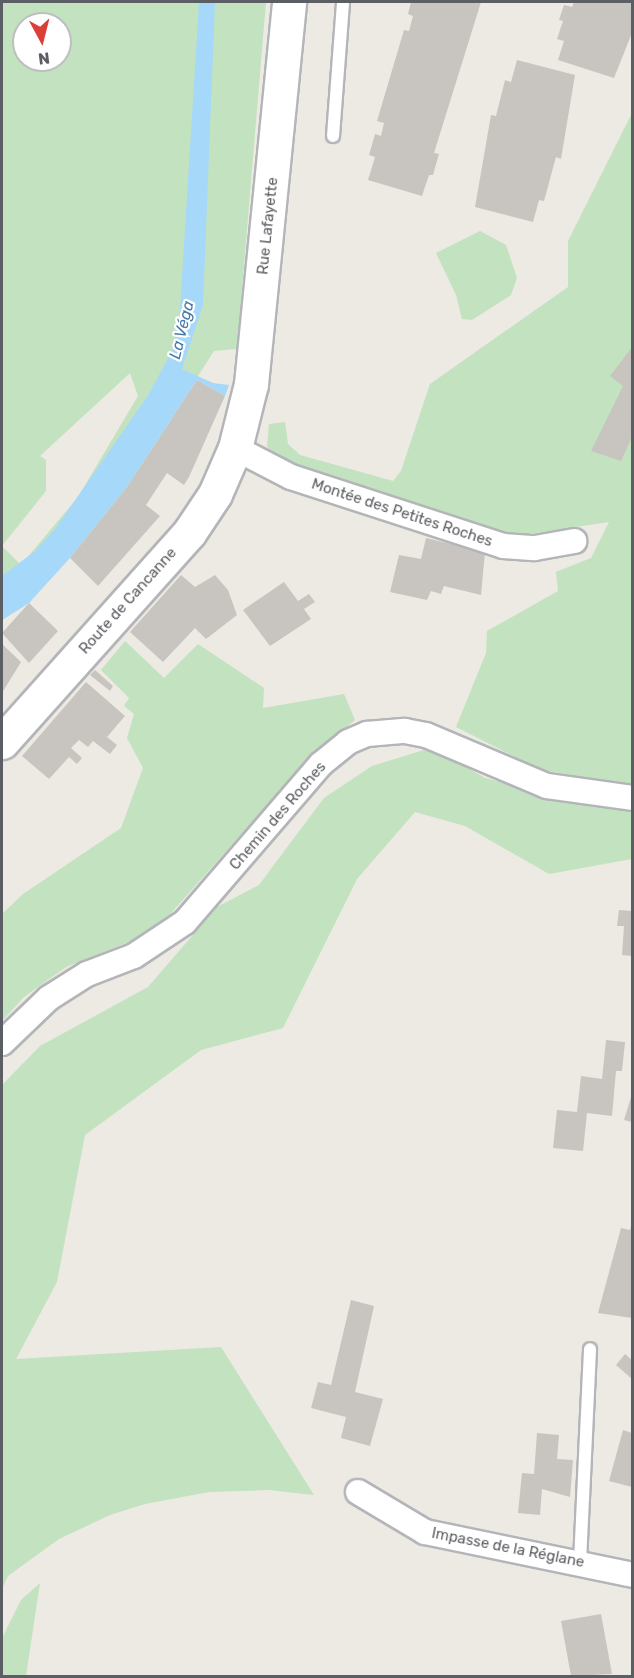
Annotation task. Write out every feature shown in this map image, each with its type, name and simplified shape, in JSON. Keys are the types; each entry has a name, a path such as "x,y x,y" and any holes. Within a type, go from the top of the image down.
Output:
{"main road":[{"name":"Rue Lafayette","path":"235,448 251,384 289,2"},
{"name":"Route de Cancanne","path":"2,742 189,532 215,494 235,448"}],"street":[{"name":"Montée des Petites Roches","path":"235,448 302,481 503,546 535,548 574,541"},
{"name":"Chemin des Roches","path":"2,1043 49,998 87,974 134,956 184,922 321,764 348,742 367,734 405,731 426,735 547,786 633,798"},
{"name":"Impasse de la Réglane","path":"358,1492 425,1532 580,1562 633,1575"}],"lane":[{"path":"333,136 343,2"},
{"path":"580,1562 590,1349"}],"green space":[{"path":"2,2 266,2 237,349 214,351 127,487 29,603 2,620","holes":["130,373 138,396 78,497 21,565 2,546 46,491 46,460 40,456"]},
{"path":"632,113 632,785 541,770 456,727 486,653 487,631 558,591 556,572 591,558 609,522 516,536 476,531 300,476 267,447 269,424 285,422 288,444 300,455 393,481 401,471 430,384 568,287 568,241"},
{"path":"480,231 506,245 517,278 511,295 472,320 462,319 456,295 436,253"},
{"path":"125,641 164,678 198,644 264,688 263,708 344,694 355,720 307,760 164,921 136,939 66,967 24,997 2,1021 2,914 23,894 121,828 143,768 127,738 134,714 124,706 129,698 101,670"},
{"path":"424,750 455,761 485,778 582,802 632,809 632,859 549,874 465,826 415,812 357,879 283,1028 201,1050 85,1135 57,1282 16,1359 221,1347 314,1495 269,1490 209,1492 145,1504 110,1515 59,1539 8,1576 2,1589 2,1085 40,1046 148,987 217,907 259,885 324,798 372,766"},
{"path":"40,1583 26,1676 2,1676 2,1638 21,1600"}],"water":[{"name":"La Véga","path":"199,2 215,2 203,305 182,369 213,383 229,385 225,396 197,380 127,487 70,558 29,603 2,620 2,576 35,551 55,529 149,394 173,349 180,310"}],"building":[{"path":"411,2 481,2 434,153 439,154 433,175 429,175 422,196 368,180 375,157 369,155 375,134 381,136 384,123 377,121 404,30 409,31 413,16 408,14"},
{"path":"574,2 632,2 632,33 614,78 558,60 564,41 557,39 563,21 559,20 564,5 572,7"},
{"path":"517,60 575,75 561,159 556,157 544,201 539,200 533,222 475,207 491,115 496,116 505,80 511,82"},
{"path":"632,347 632,437 621,461 591,451 623,386 610,376"},
{"path":"197,380 225,396 189,477 184,485 167,473 146,505 160,516 98,586 70,558 127,487"},
{"path":"426,538 485,552 481,595 444,586 441,594 431,591 427,600 390,592 399,555 421,559"},
{"path":"181,575 195,587 215,575 228,590 237,615 206,639 195,628 163,662 130,632"},
{"path":"284,582 298,601 309,594 315,602 304,609 311,619 270,646 243,610"},
{"path":"29,603 58,631 29,663 2,633"},
{"path":"2,644 21,662 2,693"},
{"path":"95,670 113,686 110,691 90,675"},
{"path":"86,682 125,716 107,737 117,745 110,754 93,741 88,747 79,740 71,748 82,758 77,764 69,757 49,779 22,756"},
{"path":"619,910 632,911 632,956 622,955 624,926 617,926"},
{"path":"606,1040 625,1042 622,1071 616,1071 612,1116 587,1113 583,1151 553,1148 557,1110 577,1112 581,1076 602,1079"},
{"path":"632,1094 632,1122 624,1120"},
{"path":"632,1222 632,1318 598,1313 621,1228 630,1230"},
{"path":"351,1300 374,1306 355,1392 383,1399 370,1446 341,1438 346,1417 311,1408 318,1382 331,1385"},
{"path":"625,1354 632,1360 632,1379 616,1365"},
{"path":"623,1430 632,1433 632,1487 609,1481"},
{"path":"537,1433 559,1435 557,1459 573,1460 570,1497 542,1489 540,1515 518,1513 522,1473 534,1474"},
{"path":"601,1614 612,1674 571,1676 561,1621"}]}
